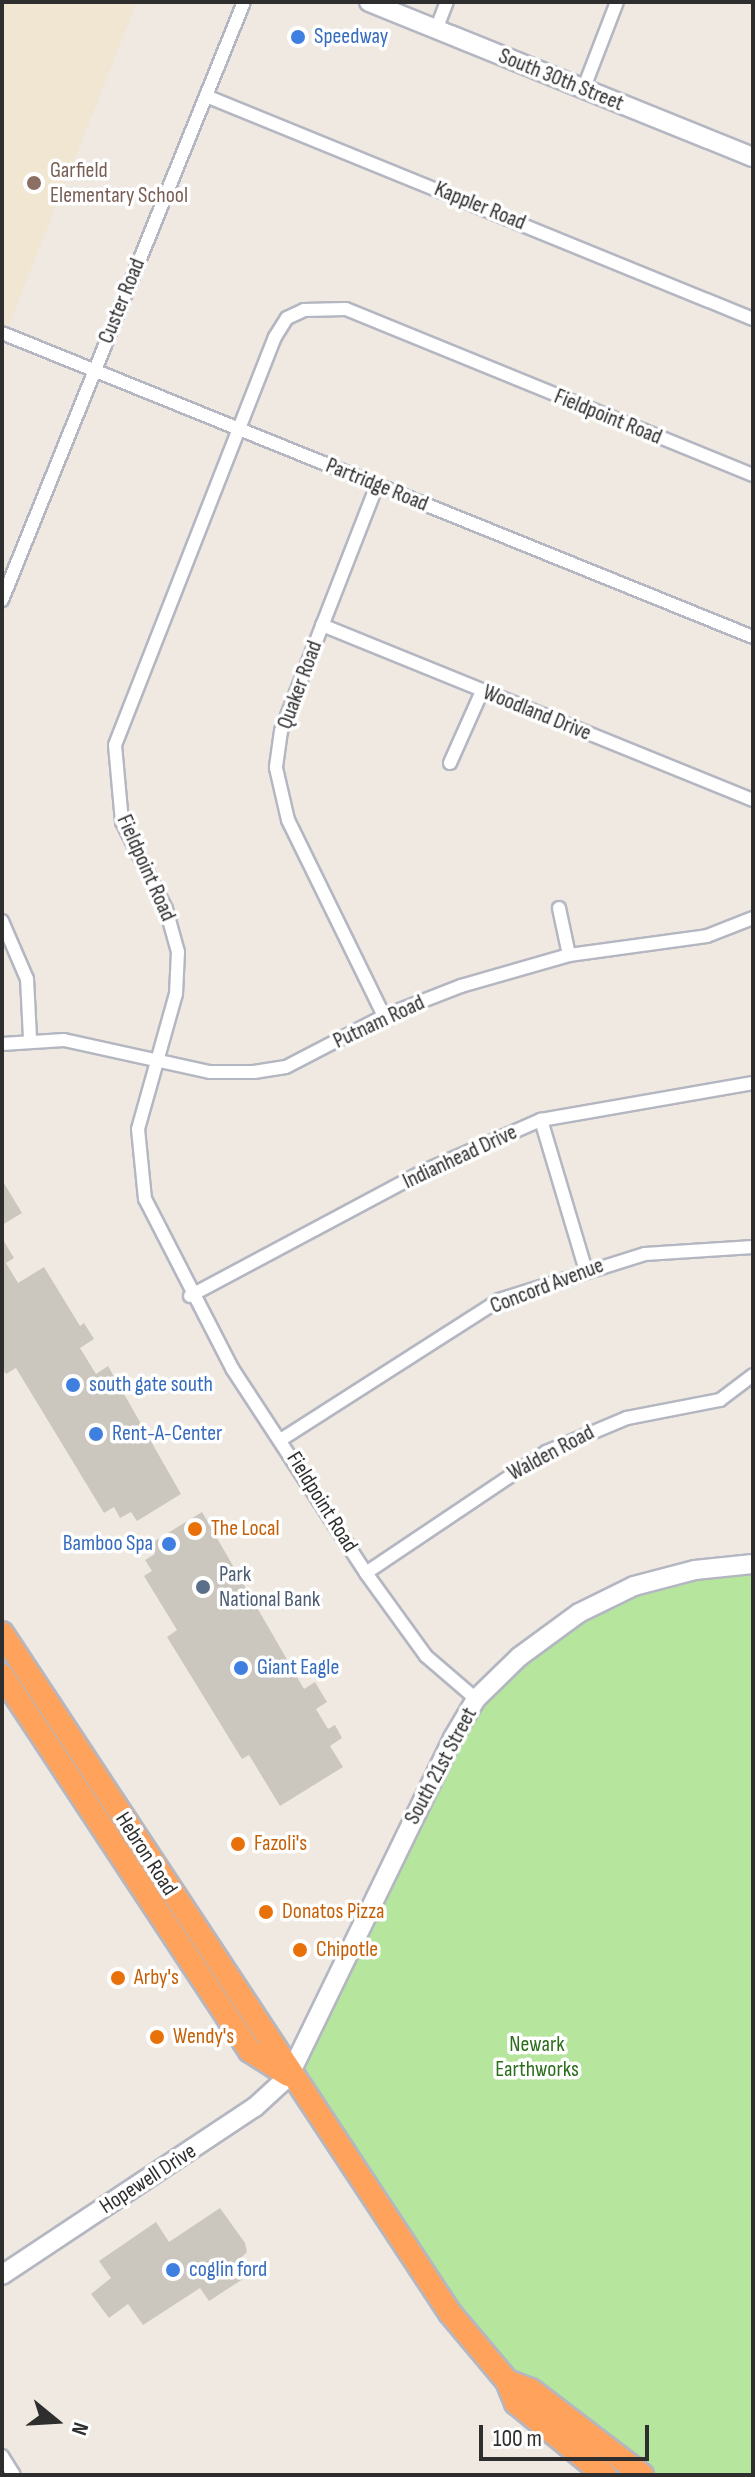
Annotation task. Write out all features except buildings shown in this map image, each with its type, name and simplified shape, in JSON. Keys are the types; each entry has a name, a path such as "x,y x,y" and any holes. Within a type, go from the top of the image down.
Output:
{"highway":[{"name":"Hebron Road","path":"2,1633 289,2076 450,2313 507,2381 516,2403 542,2428 605,2475"},
{"path":"2,1652 47,1717 59,1722"},
{"name":"Hebron Road","path":"2,1675 250,2051 289,2076"},
{"name":"Hebron Road","path":"507,2381 531,2390 642,2475"}],"main road":[{"name":"South 30th Street","path":"369,2 753,157"},
{"name":"South 21st Street","path":"289,2076 476,1699 519,1657 604,1599 695,1570 753,1564"},
{"name":"Hopewell Drive","path":"2,2275 243,2116 289,2076"}],"street":[{"name":"Custer Road","path":"2,600 244,2"},
{"path":"436,30 447,2"},
{"path":"583,90 617,2"},
{"name":"Kappler Road","path":"206,96 753,319"},
{"name":"Fieldpoint Road","path":"476,1699 426,1656 366,1573 190,1296 145,1199 138,1166 138,1129 153,1060 176,994 178,952 166,909 122,822 114,751 282,324 304,310 334,305 753,475"},
{"name":"Partridge Road","path":"2,333 753,637"},
{"name":"Quaker Road","path":"377,485 281,731 278,785 288,820 384,1016"},
{"name":"Woodland Drive","path":"322,625 753,800"},
{"path":"450,763 482,691"},
{"path":"559,908 569,955"},
{"name":"Putnam Road","path":"2,1044 30,1038 229,1074 286,1067 384,1016 569,955 707,936 753,918"},
{"path":"2,921 27,979 30,1038"},
{"name":"Indianhead Drive","path":"190,1296 424,1171 541,1120 753,1083"},
{"path":"541,1120 585,1268"},
{"name":"Concord Avenue","path":"282,1439 499,1300 585,1268 645,1254 753,1247"},
{"name":"Walden Road","path":"366,1573 546,1452 627,1418 720,1400 753,1375"},
{"path":"2,2456 14,2475"}],"shaded area":[{"name":"Garfield Elementary School","path":"2,2 137,2 8,327 2,324"}],"green space":[{"name":"Newark Earthworks","path":"753,1564 753,2475 642,2475 507,2381 289,2076 477,1699 604,1599"}],"place":[{"name":"Speedway","path":"298,37"},
{"name":"Garfield Elementary School","path":"34,183"},
{"name":"south gate south","path":"73,1385"},
{"name":"Rent-A-Center","path":"96,1434"},
{"name":"The Local","path":"195,1529"},
{"name":"Bamboo Spa","path":"169,1544"},
{"name":"Park National Bank","path":"203,1587"},
{"name":"Giant Eagle","path":"241,1668"},
{"name":"Fazoli's","path":"238,1844"},
{"name":"Donatos Pizza","path":"266,1912"},
{"name":"Chipotle","path":"300,1950"},
{"name":"Arby's","path":"118,1978"},
{"name":"Wendy's","path":"157,2037"},
{"name":"coglin ford","path":"173,2270"}]}
